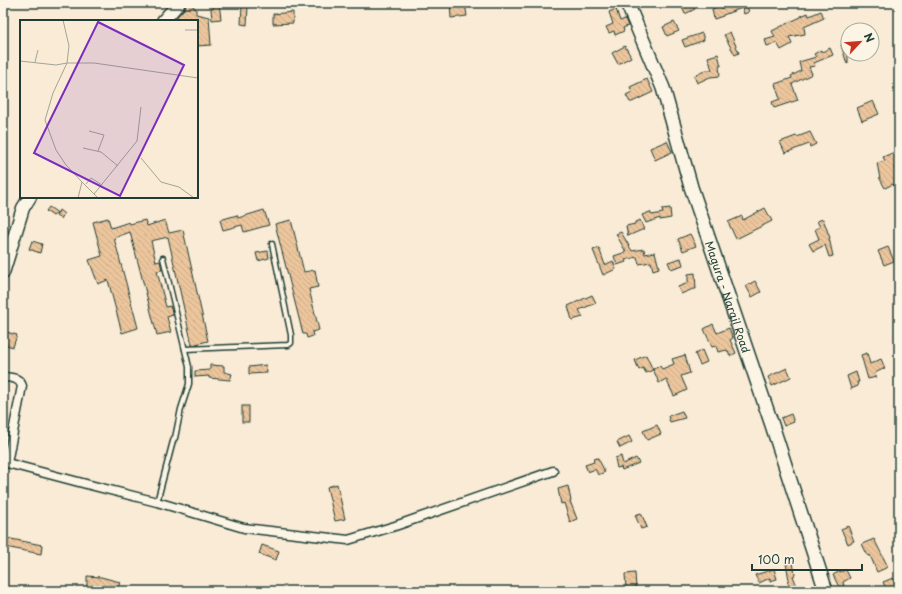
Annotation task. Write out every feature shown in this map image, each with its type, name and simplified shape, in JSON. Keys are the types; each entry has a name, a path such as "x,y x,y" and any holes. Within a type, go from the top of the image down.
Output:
{"main road":[{"name":"Magura - Narail Road","path":"627,3 664,88 691,187 826,591"}],"street":[{"path":"164,20 179,3"},
{"path":"3,272 23,208 29,198"},
{"path":"3,378 16,378 22,386 5,462 90,486 158,502 244,528 348,540 395,526 552,471"}],"lane":[{"path":"185,349 288,345 291,343 291,335 272,244"},
{"path":"158,502 172,444 175,438 181,408 189,384 189,366 163,258"}],"building":[{"path":"186,3 190,3 196,9 196,14 209,17 211,45 198,46 198,20 174,20 185,8"},
{"path":"213,3 219,3 221,19 212,20 211,9 214,8"},
{"path":"450,3 465,3 467,16 451,18"},
{"path":"680,3 692,3 695,9 685,14"},
{"path":"713,3 720,3 721,8 734,3 754,4 747,6 749,12 744,14 742,8 714,19 712,9 715,8"},
{"path":"242,5 248,6 247,25 241,24"},
{"path":"616,9 620,21 625,19 628,26 623,28 624,31 615,35 614,31 609,33 606,27 613,24 609,12"},
{"path":"821,11 824,18 804,27 805,34 789,37 792,44 781,50 777,43 767,46 765,40 775,37 772,31 808,13 809,16"},
{"path":"293,12 293,23 273,24 273,14"},
{"path":"674,22 679,31 667,36 663,27"},
{"path":"730,32 739,53 735,55 724,35"},
{"path":"702,33 704,40 685,47 682,40"},
{"path":"625,46 631,57 618,64 612,53"},
{"path":"830,48 833,55 814,63 815,66 809,67 812,74 792,84 798,100 774,108 772,102 780,99 775,84 792,78 791,76 801,71 799,62 816,57 814,54 821,50 822,52"},
{"path":"718,54 721,66 719,66 720,76 710,77 697,83 694,76 706,70 712,70 708,57"},
{"path":"647,79 653,92 630,102 626,95 632,92 630,87"},
{"path":"873,101 879,114 862,121 857,108"},
{"path":"810,132 816,144 810,147 809,144 785,153 780,142"},
{"path":"667,141 672,152 655,160 650,148"},
{"path":"899,150 899,166 894,168 899,178 899,183 885,188 880,179 877,163 885,161 883,157"},
{"path":"49,207 58,213 59,210 64,214 61,219 56,216 57,213 53,216 46,211"},
{"path":"670,208 671,218 660,220 660,218 646,223 642,215 650,212 652,215 663,213 662,209"},
{"path":"765,208 772,221 736,239 728,222 742,216 743,220"},
{"path":"264,210 269,225 244,232 242,225 223,230 220,220 237,215 238,218"},
{"path":"108,218 111,228 129,222 130,224 145,220 147,226 165,220 169,233 183,230 208,341 192,345 168,237 151,241 156,262 160,261 162,270 157,271 166,307 170,306 173,315 167,317 171,332 157,335 130,232 114,238 138,328 122,333 108,280 98,284 89,260 102,256 93,222"},
{"path":"823,219 830,238 833,256 829,257 825,245 813,251 809,244 819,239 815,229 820,227 817,221"},
{"path":"291,220 304,272 315,270 318,287 309,289 319,330 312,332 313,336 307,338 306,334 303,334 275,224"},
{"path":"640,220 644,229 628,236 626,226 635,224 635,222"},
{"path":"621,232 632,251 644,249 645,254 655,252 659,268 653,270 651,262 639,264 637,257 625,260 626,262 617,265 614,256 626,252 616,234"},
{"path":"690,234 696,246 683,251 678,239"},
{"path":"32,241 42,244 40,253 29,249"},
{"path":"888,247 894,261 884,265 878,251"},
{"path":"599,248 605,265 613,261 616,269 603,275 593,250"},
{"path":"268,251 269,258 258,261 256,253"},
{"path":"681,258 683,265 671,269 668,262"},
{"path":"695,273 696,289 681,294 678,287 688,283 688,274"},
{"path":"755,281 761,292 752,297 746,286"},
{"path":"592,295 596,303 579,310 583,317 572,320 568,306"},
{"path":"713,324 717,333 729,328 733,338 730,340 736,353 730,356 727,350 718,352 716,346 712,347 704,329"},
{"path":"3,331 17,335 13,347 3,344"},
{"path":"702,350 707,362 700,365 695,354"},
{"path":"867,353 870,364 881,359 885,368 875,373 876,377 868,379 861,355"},
{"path":"646,355 653,370 646,373 643,368 639,370 635,360"},
{"path":"685,355 690,373 681,376 687,390 674,396 666,379 659,383 653,369 660,366 662,369 674,364 672,359"},
{"path":"210,365 224,366 224,372 232,374 230,380 209,378 209,376 195,377 195,371 210,370"},
{"path":"266,365 267,373 249,374 249,367"},
{"path":"787,368 791,377 772,386 768,377"},
{"path":"856,372 859,382 857,382 858,386 851,389 847,376"},
{"path":"242,406 249,406 249,422 242,422"},
{"path":"682,411 685,418 670,422 668,416"},
{"path":"791,414 794,422 784,426 781,418"},
{"path":"657,425 661,434 647,440 643,431"},
{"path":"629,436 632,442 620,448 617,442"},
{"path":"621,456 623,464 636,458 639,463 622,470 621,467 617,468 615,458"},
{"path":"598,458 605,472 598,475 595,469 588,472 585,465 594,462 593,459"},
{"path":"337,484 345,519 335,521 327,487"},
{"path":"568,486 570,501 577,519 570,522 564,503 561,504 558,489"},
{"path":"641,513 647,527 641,529 635,515"},
{"path":"848,526 854,541 848,544 841,529"},
{"path":"6,538 42,545 41,554 5,547"},
{"path":"874,539 888,567 877,572 870,555 868,556 862,544"},
{"path":"262,545 279,551 276,560 259,554"},
{"path":"793,562 795,575 793,576 799,591 792,591 787,581 789,580 786,563"},
{"path":"774,569 777,579 770,581 770,578 759,583 755,575"},
{"path":"846,570 850,578 843,582 844,586 839,587 833,575 840,571"},
{"path":"635,573 636,588 626,589 625,574"},
{"path":"87,576 101,577 120,582 117,591 85,591"},
{"path":"893,578 898,589 895,591 887,591 883,582"}]}
